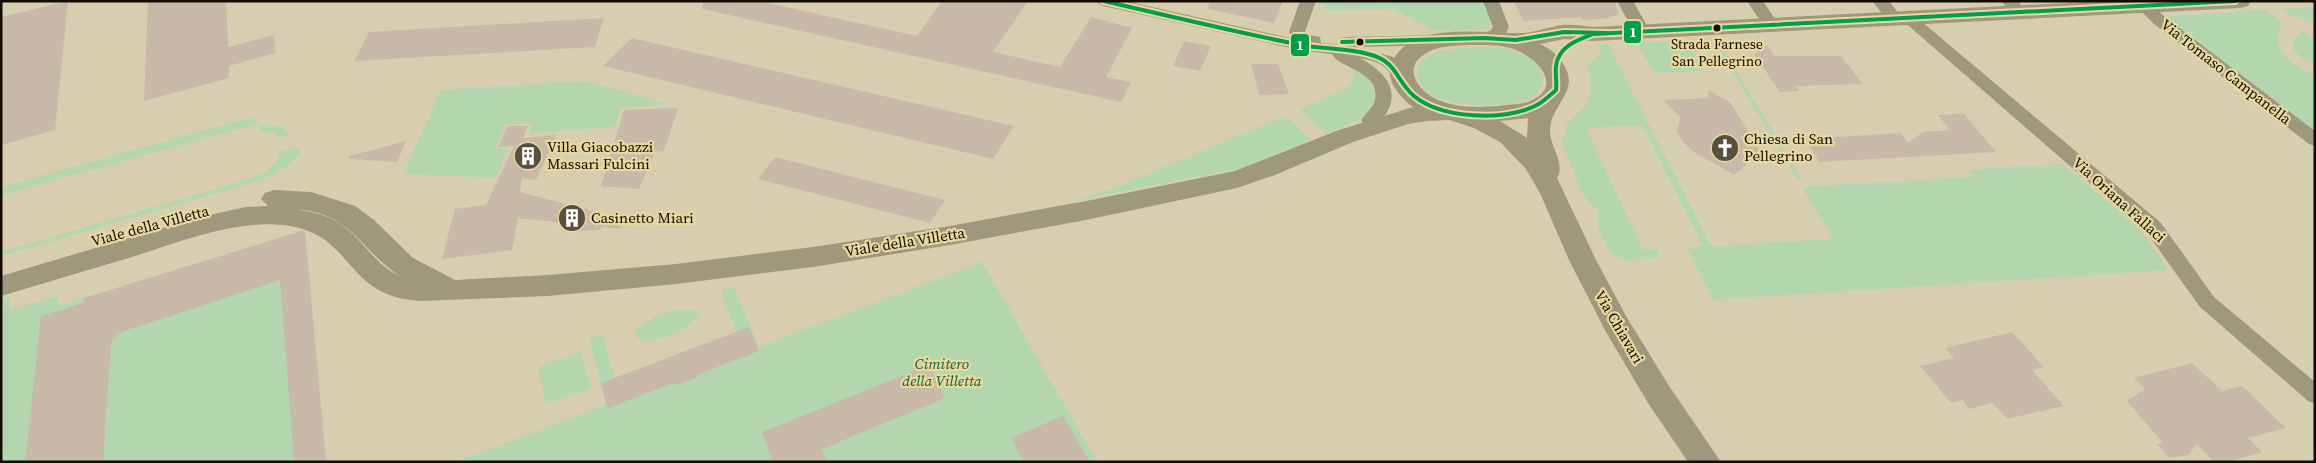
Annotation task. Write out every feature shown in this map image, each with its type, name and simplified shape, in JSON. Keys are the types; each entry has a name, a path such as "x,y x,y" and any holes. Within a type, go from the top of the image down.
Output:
{"street":[{"path":"1103,1 1163,7 1280,39 1371,55 1391,64 1402,77"},
{"path":"1280,39 1291,38 1297,30 1308,1"},
{"path":"1491,1 1501,27 1493,39 1521,44 1537,52 1549,62 1556,73"},
{"path":"1625,1 1642,31"},
{"path":"1755,1 1771,25"},
{"name":"Via Oriana Fallaci","path":"1880,1 2154,228 2172,247 2195,288 2207,302 2315,394"},
{"name":"Viale della Villetta","path":"1,286 215,222 278,215 303,219 324,226 340,238 370,271 392,285 415,291 471,290 575,283 700,271 831,254 961,233 1238,179 1276,167 1345,136 1370,120 1391,105 1400,93 1404,61 1412,51 1426,44 1443,40 1522,40 1564,32 1593,34 1902,19 2015,7 2240,1"},
{"name":"Via Tomaso Campanella","path":"2142,4 2159,20 2315,140"},
{"path":"1297,30 1300,37 1351,60 1368,70 1377,79 1383,91 1382,103 1378,112 1370,120"},
{"name":"Via Chiavari","path":"1549,183 1548,164 1539,142 1537,126 1541,112 1556,90 1556,63 1562,51 1593,34"},
{"path":"1313,44 1443,40"},
{"name":"Via Chiavari","path":"1402,77 1417,98 1433,107 1486,124 1508,136 1528,155 1549,183 1581,259 1620,333 1676,420 1706,462"},
{"name":"Viale della Villetta","path":"1345,136 1367,131 1404,116 1428,112 1471,114 1519,112 1536,108 1549,100"},
{"name":"Viale della Villetta","path":"1,268 190,213 258,201 292,199 324,205 346,212 366,228 408,269 424,278 452,289"}],"green space":[{"path":"1313,1 1486,1 1495,20 1485,29 1435,31 1393,9 1332,11"},
{"path":"2315,7 2315,22 2296,18 2281,9"},
{"path":"2264,10 2281,21 2278,37 2282,52 2292,62 2315,76 2315,134 2160,17"},
{"path":"2303,32 2315,40 2315,60 2306,62 2293,49 2293,39"},
{"path":"1713,39 1717,39 1802,179 1797,179"},
{"path":"1686,40 1701,67 1701,71 1654,73 1636,43"},
{"path":"1608,44 1711,246 1833,239 1802,187 1974,177 1969,170 2062,164 2136,227 2149,241 2167,270 1713,300 1687,248 1703,246 1642,125 1586,128 1643,250 1659,250 1656,258 1627,260 1609,252 1598,228 1598,211 1583,195 1562,143 1567,124 1587,103 1589,98 1591,87 1588,64 1600,55 1601,49 1599,45"},
{"path":"1485,47 1512,50 1524,55 1535,63 1539,68 1542,78 1542,83 1537,92 1527,99 1515,102 1480,105 1442,99 1428,92 1419,82 1418,68 1430,55 1457,48"},
{"path":"1355,68 1367,77 1371,83 1374,89 1374,103 1361,118 1326,134 1300,109 1345,89 1354,78 1352,70"},
{"path":"585,81 669,104 621,108 614,127 529,133 532,124 506,124 495,149 508,148 496,178 403,174 441,90"},
{"path":"256,116 257,124 1,195 1,187"},
{"path":"1285,116 1311,140 1241,168 1063,203 1115,188"},
{"path":"257,124 281,126 290,135 279,138 273,132 261,131"},
{"path":"293,148 302,150 295,160 261,180 1,256 1,252 250,179 273,166 279,152"},
{"path":"305,230 326,462 1,462 1,299 10,296 9,310 59,296 59,306"},
{"name":"Cimitero della Villetta","path":"982,262 1097,462 455,462 606,405 589,338 602,334 615,378 736,332 721,291 733,286 759,347"},
{"path":"683,309 695,310 698,315 694,321 679,331 660,338 642,339 636,337 636,331 640,326 651,319"},
{"path":"581,351 591,388 546,404 538,367"}],"building":[{"path":"68,1 55,130 1,145 1,17"},
{"path":"148,1 226,1 228,47 274,35 275,53 229,66 229,78 144,101"},
{"path":"703,1 759,1 917,36 942,1 1028,1 993,52 1060,67 1091,17 1132,28 1106,77 1131,82 1121,102 702,9"},
{"path":"1209,1 1283,1 1274,23 1208,9"},
{"path":"1514,1 1615,1 1619,15 1611,16 1612,18 1583,20 1581,17 1523,21"},
{"path":"604,18 595,47 354,61 369,32"},
{"path":"632,38 1014,126 993,159 603,66"},
{"path":"1184,41 1211,46 1200,71 1173,66"},
{"path":"1767,45 1775,56 1841,56 1863,84 1795,86 1799,91 1780,92 1754,54"},
{"path":"1251,64 1278,64 1289,94 1259,95"},
{"name":"Chiesa di San Pellegrino","path":"1708,90 1730,102 1761,153 1734,175 1694,152 1683,142 1677,132 1680,117 1663,100 1709,98"},
{"path":"678,108 664,151 655,152 639,189 601,186 624,110"},
{"path":"1964,114 1996,152 1819,162 1805,139 1901,133 1908,143 1923,132 1950,130 1938,115"},
{"path":"508,126 528,126 523,138 556,135 536,180 522,178 520,192 622,219 620,229 602,227 600,230 578,231 582,225 518,218 512,250 442,259 455,209 486,205 514,146 498,147"},
{"path":"406,141 397,162 349,159 349,156"},
{"path":"775,157 945,200 930,223 758,179"},
{"path":"302,231 305,232 326,462 294,462 280,280 121,332 111,342 103,462 25,462 41,316 83,303 84,298"},
{"path":"749,327 759,351 697,375 698,377 675,385 674,383 608,408 601,383"},
{"path":"2012,332 2044,367 2032,370 2064,406 2007,419 1993,403 1969,409 1963,400 1951,403 1920,366 1954,358 1945,348"},
{"path":"2192,363 2222,391 2242,386 2286,428 2248,438 2262,452 2227,462 2214,462 2197,444 2188,455 2169,458 2157,444 2163,443 2127,401 2145,389 2134,378"},
{"path":"929,365 945,398 822,449 827,462 773,462 762,432"},
{"path":"1063,416 1090,462 1024,462 1011,438"}],"transit line":[{"name":"1","path":"1104,1 1301,45 1367,53 1383,59 1393,66 1409,91 1424,102 1435,108 1447,111 1480,115 1494,115 1522,110 1546,99 1556,90 1556,66 1560,54 1569,45 1593,34 2235,1"},
{"name":"1","path":"1342,42 1484,38 1516,40 1564,32 1606,33"}],"place":[{"name":"Strada Farnese San Pellegrino","path":"1717,28"},
{"name":"Chiesa di San Pellegrino","path":"1725,148"},
{"name":"Villa Giacobazzi Massari Fulcini","path":"528,156"},
{"name":"Casinetto Miari","path":"572,218"}]}
